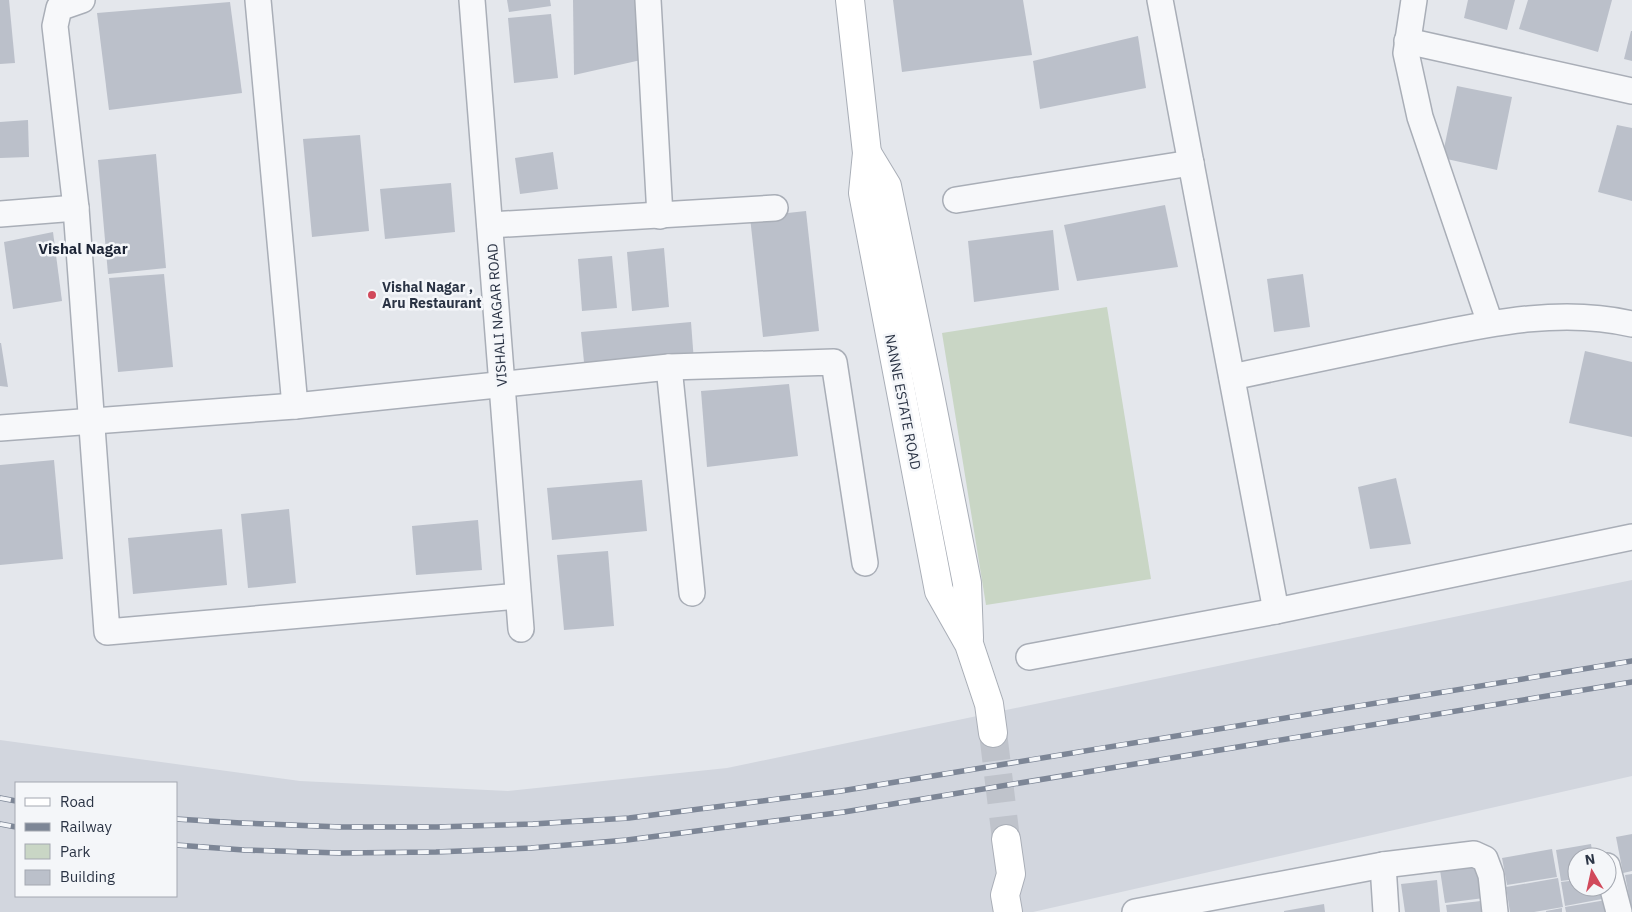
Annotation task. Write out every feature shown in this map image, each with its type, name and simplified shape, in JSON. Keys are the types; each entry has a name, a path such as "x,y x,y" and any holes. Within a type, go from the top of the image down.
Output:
{"street":[{"path":"82,0 59,8 54,26 76,208 106,632 518,596"},
{"path":"258,0 296,406"},
{"name":"VISHALI NAGAR ROAD","path":"472,0 521,629"},
{"path":"648,0 660,216"},
{"name":"NANNE ESTATE ROAD","path":"850,0 867,153 863,193 939,591 969,644 988,704 993,733"},
{"path":"1160,0 1276,611"},
{"path":"1414,0 1406,41 1406,53 1420,116 1490,323"},
{"path":"1406,41 1632,91"},
{"path":"956,200 1191,163"},
{"path":"0,214 76,208"},
{"path":"490,225 775,208"},
{"path":"1232,377 1490,323 1554,316 1612,319 1632,324"},
{"path":"0,428 296,406 669,367 834,362 865,563"},
{"path":"669,367 692,592"},
{"path":"1029,657 1276,611 1632,537"},
{"path":"1006,839 1011,874 1005,895 1008,912"},
{"path":"1140,911 1255,901 1383,865 1474,854 1485,858 1491,875 1496,912"},
{"path":"1383,865 1386,912"},
{"path":"1011,874 1022,890 1026,912"},
{"path":"1615,897 1619,912"}],"shaded area":[{"path":"1632,580 1632,776 1033,912 0,912 0,740 300,781 508,791 727,768"}],"green space":[{"path":"1107,307 1151,579 986,605 942,333"}],"building":[{"path":"0,0 9,0 15,63 0,64"},
{"path":"507,0 550,0 551,6 509,12"},
{"path":"573,0 639,0 641,60 574,75"},
{"path":"893,0 1023,0 1032,55 902,72"},
{"path":"1468,0 1515,0 1507,30 1464,18"},
{"path":"1528,0 1612,0 1598,52 1519,29"},
{"path":"230,2 242,93 109,110 97,13"},
{"path":"551,14 558,78 514,83 508,18"},
{"path":"1632,31 1632,61 1624,59"},
{"path":"1138,36 1146,88 1040,109 1033,61"},
{"path":"1457,86 1512,97 1497,170 1442,158"},
{"path":"28,120 29,157 0,158 0,122"},
{"path":"1617,125 1632,128 1632,201 1598,192"},
{"path":"360,135 369,231 312,237 303,139"},
{"path":"553,152 558,189 520,194 515,158"},
{"path":"156,154 166,268 108,274 98,160"},
{"path":"451,183 455,232 385,239 380,189"},
{"path":"1165,205 1178,267 1077,281 1064,225"},
{"path":"806,211 819,331 763,337 750,217"},
{"path":"1053,230 1059,290 974,302 968,241"},
{"path":"53,232 62,301 13,309 4,242"},
{"path":"664,248 669,307 632,311 627,252"},
{"path":"612,256 617,308 582,311 578,259"},
{"path":"164,274 173,367 118,372 109,278"},
{"path":"1303,274 1310,327 1274,332 1267,279"},
{"path":"691,322 694,362 585,372 581,332"},
{"path":"1,343 8,387 0,386"},
{"path":"1585,351 1632,362 1632,437 1569,423"},
{"path":"789,384 798,456 707,467 701,391"},
{"path":"54,460 63,559 0,565 0,465"},
{"path":"1396,478 1411,544 1370,549 1358,487"},
{"path":"642,480 647,531 552,540 547,488"},
{"path":"289,509 296,583 248,588 241,514"},
{"path":"478,520 482,570 416,575 412,526"},
{"path":"222,529 227,585 133,594 128,538"},
{"path":"608,551 614,626 564,630 557,555"},
{"path":"1632,834 1632,871 1623,873 1616,837"},
{"path":"1591,844 1591,847 1574,847"},
{"path":"1567,848 1567,880 1561,881 1556,850"},
{"path":"1552,849 1557,877 1507,885 1502,858"},
{"path":"1480,864 1484,898 1445,903 1440,870"},
{"path":"1632,874 1632,907 1631,907 1625,875"},
{"path":"1558,878 1563,907 1534,912 1510,912 1506,887"},
{"path":"1437,880 1440,912 1405,912 1401,884"},
{"path":"1567,881 1567,897 1602,897 1602,899 1565,906 1561,882"},
{"path":"1606,900 1608,912 1566,912 1565,907"},
{"path":"1481,901 1482,912 1447,912 1446,905"},
{"path":"1324,904 1325,912 1284,912 1284,911"},
{"path":"1562,908 1562,912 1546,912 1546,911"}],"tunnel":[{"path":"993,733 1006,839"}],"railway":[{"path":"178,819 341,827 437,827 629,818 841,791 1632,661"},
{"path":"178,845 244,850 340,853 436,852 531,848 627,840 844,812 1632,682"},
{"path":"0,798 15,801"},
{"path":"0,824 15,827"}],"place":[{"name":"Vishal Nagar , Aru Restaurant","path":"372,295"}],"district":[{"name":"Vishal Nagar","path":"83,249"}]}
